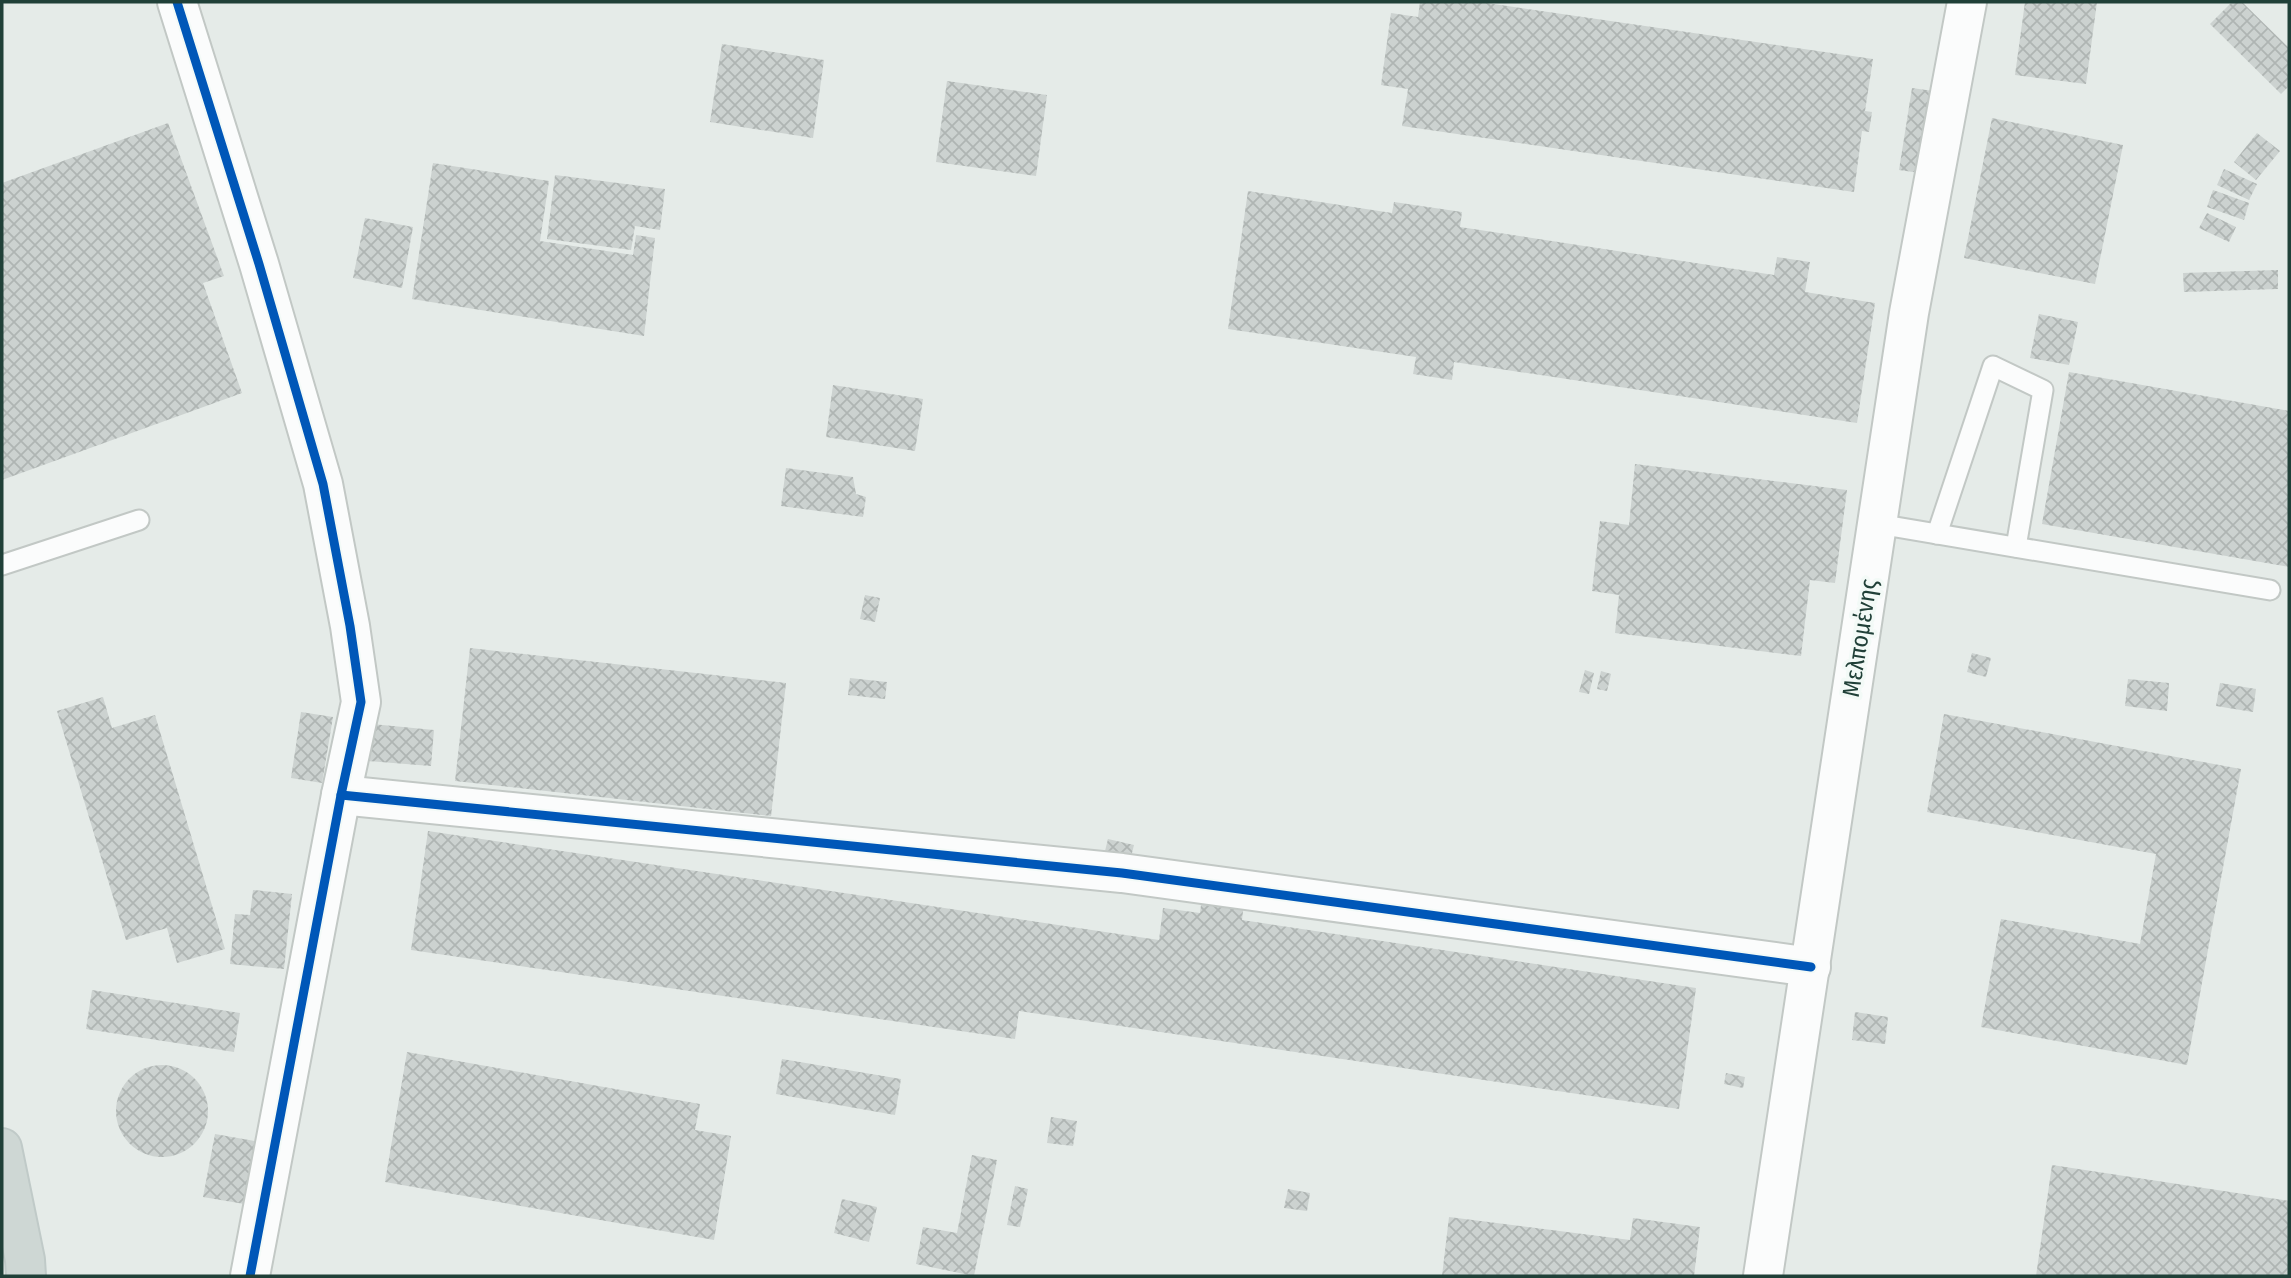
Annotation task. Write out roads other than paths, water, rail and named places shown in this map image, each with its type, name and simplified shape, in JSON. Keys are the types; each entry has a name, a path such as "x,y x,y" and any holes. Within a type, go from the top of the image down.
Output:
{"main road":[{"path":"2,1148 26,1276"}],"street":[{"path":"177,2 259,264 323,484 350,626 361,702 250,1276"},
{"name":"Μελπομένης","path":"1763,1276 1909,313 1966,2"},
{"path":"341,795 1122,873 1811,967"}],"lane":[{"path":"1937,534 1993,366 2043,390 2016,547"},
{"path":"2,565 139,520"},
{"path":"1878,524 2270,590"}]}
